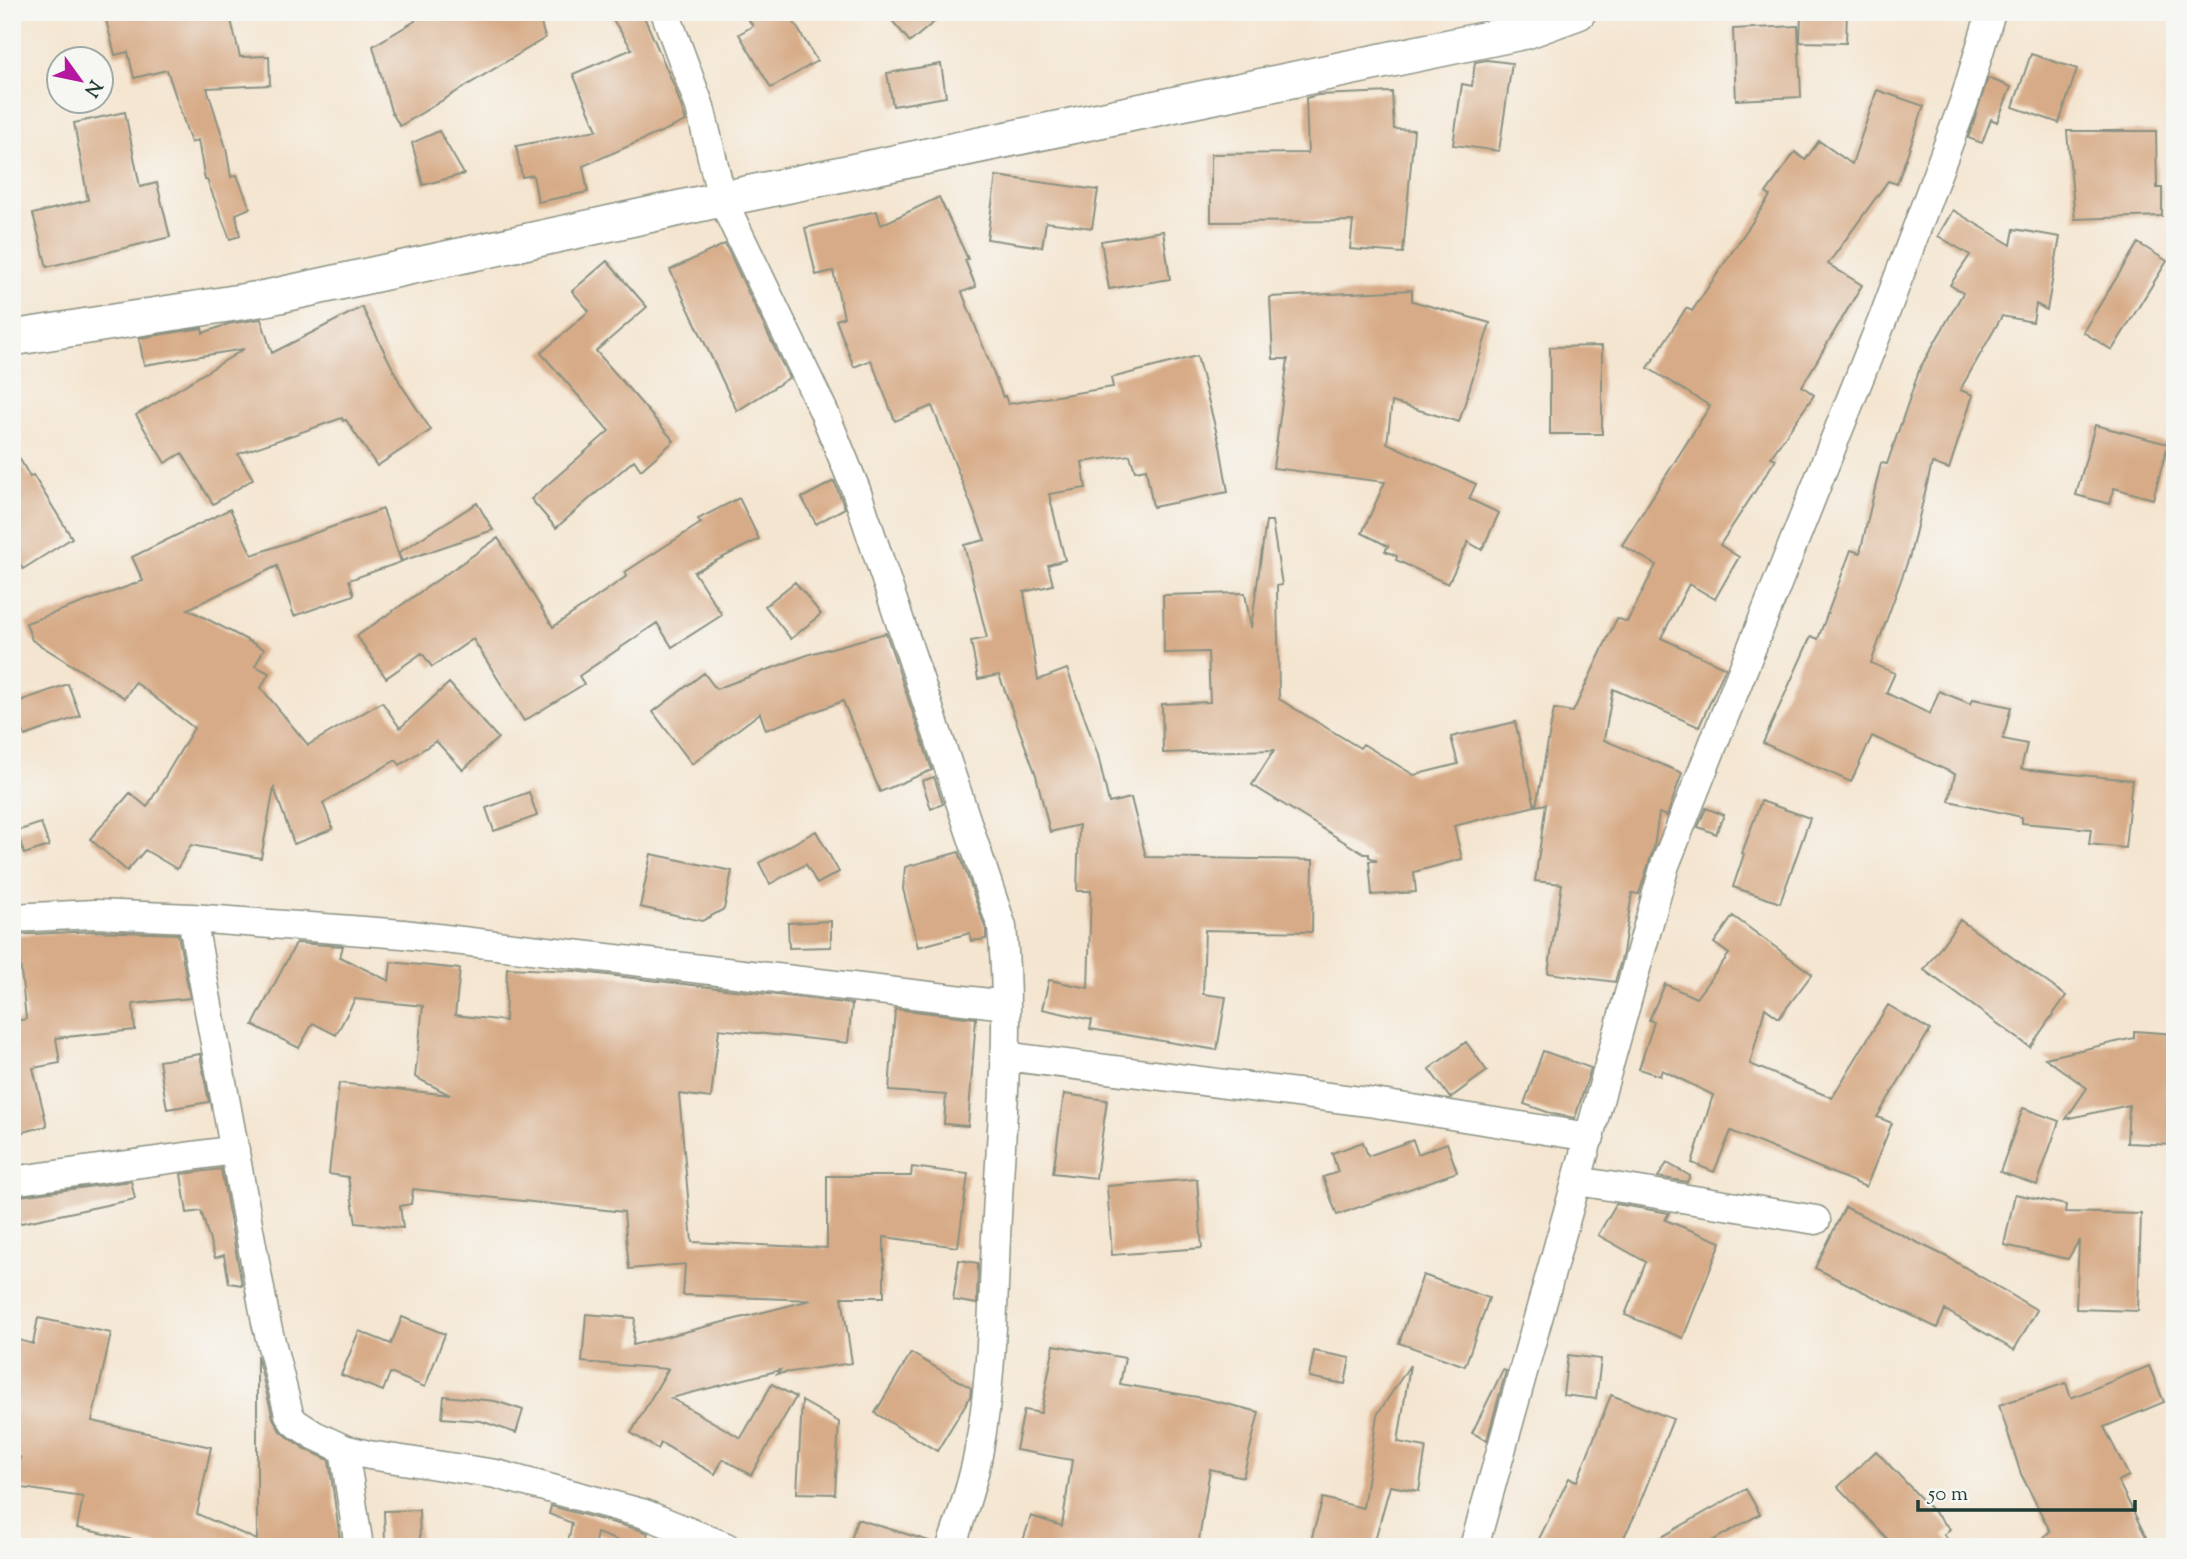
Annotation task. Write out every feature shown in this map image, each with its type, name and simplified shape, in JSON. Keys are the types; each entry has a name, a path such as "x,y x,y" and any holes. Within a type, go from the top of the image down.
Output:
{"street":[{"path":"665,12 700,107 722,199 824,412 856,490 1002,927 1006,1005 988,1377 978,1454 970,1490 951,1547"},
{"path":"12,338 266,298 722,199 1526,31 1578,12"},
{"path":"1474,1547 1665,865 1884,316 1964,102 1990,12"},
{"path":"12,918 96,914 192,918 403,934 1006,1005"},
{"path":"192,918 266,1322 289,1414 294,1422 344,1449 496,1474 645,1514 726,1547"},
{"path":"1004,1056 1368,1102 1590,1137"},
{"path":"12,1181 235,1150"},
{"path":"1577,1181 1816,1220"},
{"path":"344,1449 359,1547"}],"building":[{"path":"104,12 229,12 240,57 269,56 270,85 207,88 226,148 231,177 237,175 250,208 236,214 240,236 230,239 205,180 198,140 191,143 167,70 134,78 128,52 116,55 116,46 113,46"},
{"path":"413,12 538,12 545,38 400,126 391,111 373,46 415,21"},
{"path":"608,12 642,12 675,88 686,121 583,166 588,192 538,202 533,175 522,177 516,146 597,130 573,74 632,49"},
{"path":"743,12 788,12 817,61 771,88 739,34 753,26"},
{"path":"885,12 946,12 910,42"},
{"path":"1801,12 1847,12 1846,43 1800,42"},
{"path":"1798,26 1801,97 1736,100 1733,29"},
{"path":"2031,54 2077,69 2059,123 2013,107"},
{"path":"1487,60 1512,63 1499,151 1453,145 1462,84 1472,86 1475,62"},
{"path":"941,64 946,97 893,106 887,73"},
{"path":"1988,78 2011,87 1997,122 1991,119 1982,143 1968,138"},
{"path":"1877,90 1924,106 1897,184 1888,181 1828,264 1862,285 1802,386 1814,395 1771,457 1776,459 1720,545 1739,557 1715,599 1689,584 1661,638 1726,668 1699,727 1613,689 1604,740 1682,773 1667,816 1659,813 1654,847 1639,894 1632,893 1623,953 1615,982 1548,973 1562,884 1535,881 1546,804 1536,806 1554,709 1573,712 1617,618 1627,622 1656,565 1622,545 1710,406 1648,368 1686,308 1692,311 1770,196 1766,193 1795,152 1805,160 1819,141 1852,164"},
{"path":"1392,92 1394,129 1414,130 1403,253 1350,249 1353,221 1211,222 1211,154 1308,153 1306,98 1318,95"},
{"path":"125,112 140,187 157,183 170,237 47,267 33,214 88,200 74,123"},
{"path":"439,131 464,174 423,185 412,143"},
{"path":"2067,131 2156,131 2157,188 2162,188 2162,216 2075,219"},
{"path":"996,176 1098,190 1092,228 1046,222 1042,247 987,239"},
{"path":"939,197 968,259 965,260 976,287 962,292 1008,404 1113,387 1111,378 1197,356 1220,446 1228,492 1153,507 1146,469 1135,471 1130,455 1082,462 1086,488 1049,494 1065,560 1048,565 1053,585 1024,592 1038,680 1067,669 1098,755 1109,803 1131,798 1146,857 1313,860 1312,932 1205,930 1203,994 1226,997 1217,1050 1090,1029 1092,1020 1042,1009 1049,980 1088,988 1091,891 1077,891 1079,825 1050,832 1036,775 999,675 978,679 971,641 987,638 964,545 985,540 932,406 895,421 871,360 854,367 836,320 844,317 833,271 816,275 805,228 877,211 881,225"},
{"path":"1953,210 2011,245 2014,229 2060,237 2047,310 2036,304 2033,322 2002,316 1960,390 1973,395 1949,469 1932,463 1910,555 1871,663 1895,673 1886,693 1930,714 1939,691 1971,704 1973,699 2011,707 2003,739 2027,744 2021,769 2132,780 2125,848 2089,844 2091,829 2022,823 2022,817 1949,801 1955,774 1872,736 1851,782 1763,743 1811,636 1818,639 1851,550 1860,553 1881,463 1887,464 1920,368 1963,293 1950,285 1970,255 1938,236"},
{"path":"1163,231 1170,279 1109,289 1101,241"},
{"path":"2138,243 2167,261 2112,350 2083,332"},
{"path":"725,244 789,378 737,411 670,270"},
{"path":"607,261 647,307 596,351 674,441 641,470 634,460 556,528 531,499 609,431 541,353 589,311 572,291"},
{"path":"1412,290 1412,301 1490,323 1459,422 1392,402 1387,443 1476,484 1469,499 1499,513 1482,550 1468,542 1448,584 1396,560 1397,556 1385,551 1388,546 1362,533 1385,482 1273,468 1288,359 1273,359 1270,297"},
{"path":"362,307 400,383 431,430 377,466 342,418 238,454 253,479 213,504 182,453 165,463 136,415 244,349 144,365 139,338 202,328 203,333 228,324 261,319 272,353"},
{"path":"1602,346 1602,434 1550,434 1550,347"},
{"path":"2095,425 2168,444 2153,499 2114,488 2110,504 2076,495"},
{"path":"12,445 30,477 33,475 72,538 23,569 12,552"},
{"path":"834,481 845,508 816,524 802,498"},
{"path":"739,498 759,539 694,572 722,615 672,647 657,623 579,676 584,684 524,721 473,639 432,667 422,653 386,678 357,636 498,538 553,627 627,576 625,572 701,523 698,519"},
{"path":"477,503 493,530 402,561 398,553"},
{"path":"230,509 252,555 383,509 401,562 349,580 354,595 294,616 277,566 188,609 264,649 255,666 269,673 261,688 308,745 382,702 400,728 449,683 498,738 463,770 436,741 400,765 396,760 323,803 333,829 294,844 274,788 261,858 191,845 177,869 145,850 127,871 90,839 130,793 147,807 194,728 135,682 125,698 32,640 26,623 143,581 132,557"},
{"path":"1266,521 1272,521 1282,585 1277,586 1279,699 1360,748 1363,744 1414,775 1458,764 1451,737 1515,722 1535,806 1454,826 1462,859 1414,872 1416,892 1372,895 1369,861 1377,861 1252,785 1274,750 1163,753 1162,704 1210,702 1208,652 1164,653 1163,595 1245,593 1251,628"},
{"path":"795,582 821,614 791,639 765,606"},
{"path":"886,633 932,770 880,792 843,701 766,730 760,713 692,764 653,712 704,673 716,689 810,654"},
{"path":"68,684 80,716 25,736 14,703"},
{"path":"934,777 943,804 931,809 922,781"},
{"path":"529,792 537,816 494,831 486,808"},
{"path":"1761,801 1810,818 1780,903 1733,887"},
{"path":"1706,808 1724,815 1716,834 1698,827"},
{"path":"41,823 49,846 24,854 17,831"},
{"path":"816,831 839,872 817,884 806,864 770,884 759,863"},
{"path":"959,852 986,930 986,939 971,941 970,933 918,947 903,889 905,867"},
{"path":"651,854 732,871 724,909 702,921 640,907"},
{"path":"1733,916 1812,974 1779,1018 1765,1008 1750,1064 1832,1098 1888,1005 1930,1030 1877,1117 1892,1123 1866,1187 1731,1131 1714,1172 1692,1163 1713,1095 1662,1070 1660,1076 1639,1069 1654,1022 1649,1020 1665,984 1696,998 1729,954 1714,943"},
{"path":"1960,920 2066,996 2030,1047 1924,970"},
{"path":"831,921 831,947 789,948 788,923"},
{"path":"95,931 178,934 190,998 133,1004 135,1030 56,1038 60,1063 33,1068 47,1126 12,1135 12,1022 26,1019 20,961 12,964 12,935"},
{"path":"296,943 343,946 340,957 389,981 391,962 460,969 455,1015 505,1021 507,968 574,971 852,1004 848,1043 719,1029 711,1098 679,1094 692,1242 827,1248 827,1176 911,1176 912,1167 968,1174 958,1247 884,1237 884,1297 842,1297 852,1363 777,1374 780,1370 671,1398 741,1438 772,1384 796,1397 751,1475 723,1459 715,1474 661,1443 658,1449 631,1433 668,1369 582,1362 586,1314 635,1318 633,1345 811,1300 683,1295 685,1264 629,1269 624,1212 413,1189 411,1204 400,1206 403,1228 356,1223 348,1177 329,1174 339,1083 450,1095 415,1077 423,1006 355,999 336,1035 313,1023 299,1048 253,1025"},
{"path":"895,1009 976,1018 968,1126 944,1124 946,1095 889,1091"},
{"path":"2134,1031 2175,1034 2175,1145 2127,1143 2129,1105 2066,1119 2087,1088 2045,1058 2134,1038"},
{"path":"1466,1042 1487,1071 1450,1098 1429,1069"},
{"path":"1543,1051 1591,1068 1575,1118 1524,1104"},
{"path":"200,1054 209,1102 167,1109 159,1061"},
{"path":"1064,1094 1107,1100 1096,1178 1053,1173"},
{"path":"2023,1108 2059,1121 2037,1185 2000,1172"},
{"path":"1413,1140 1418,1154 1447,1143 1457,1172 1337,1215 1323,1177 1338,1172 1332,1153 1363,1142 1368,1156"},
{"path":"1667,1163 1690,1176 1687,1182 1658,1177"},
{"path":"221,1169 242,1285 229,1283 224,1255 215,1258 201,1211 187,1213 181,1174"},
{"path":"1197,1179 1202,1248 1112,1255 1107,1186"},
{"path":"131,1181 135,1199 12,1225 12,1197"},
{"path":"2015,1194 2066,1205 2065,1212 2141,1214 2138,1311 2076,1309 2079,1240 2068,1259 2004,1245"},
{"path":"1616,1204 1669,1213 1665,1220 1721,1242 1683,1338 1625,1315 1646,1262 1598,1235"},
{"path":"1845,1207 1949,1258 2037,1310 2014,1350 1945,1310 1937,1328 1815,1268"},
{"path":"959,1260 978,1263 977,1304 953,1300"},
{"path":"1423,1275 1489,1298 1465,1366 1399,1343"},
{"path":"402,1317 445,1334 425,1387 390,1373 383,1391 341,1375 359,1331 391,1344"},
{"path":"38,1318 111,1333 92,1421 211,1447 197,1514 257,1540 257,1355 273,1418 280,1431 305,1449 329,1460 341,1547 166,1547 77,1528 83,1497 16,1487 20,1457 12,1456 12,1338 33,1344"},
{"path":"1054,1345 1125,1358 1120,1384 1203,1398 1259,1412 1243,1477 1210,1469 1198,1547 1021,1547 1031,1516 1062,1526 1072,1460 1016,1450 1024,1410 1041,1413"},
{"path":"1314,1351 1350,1358 1345,1384 1309,1377"},
{"path":"911,1353 971,1388 970,1397 937,1451 875,1413"},
{"path":"1568,1355 1601,1359 1596,1399 1563,1395"},
{"path":"1410,1365 1398,1442 1426,1447 1419,1491 1390,1486 1373,1547 1309,1547 1323,1498 1363,1508 1377,1415"},
{"path":"2149,1366 2164,1402 2104,1427 2129,1476 2118,1481 2151,1547 2034,1547 2050,1531 2021,1474 1999,1405 2066,1383 2071,1398"},
{"path":"1503,1370 1506,1371 1487,1440 1472,1433"},
{"path":"1611,1395 1673,1419 1635,1515 1619,1547 1535,1547 1569,1478 1577,1481"},
{"path":"444,1396 495,1401 523,1410 516,1433 481,1421 442,1418"},
{"path":"802,1401 839,1422 835,1494 797,1493"},
{"path":"1876,1451 1950,1529 1944,1535 1954,1547 1895,1547 1838,1487"},
{"path":"1746,1489 1760,1514 1701,1547 1644,1547"},
{"path":"551,1506 648,1533 643,1547 635,1547 597,1533 594,1547 567,1547 572,1523 549,1514"},
{"path":"419,1510 420,1542 385,1543 384,1511"},
{"path":"857,1519 929,1541 928,1547 849,1547"}]}
